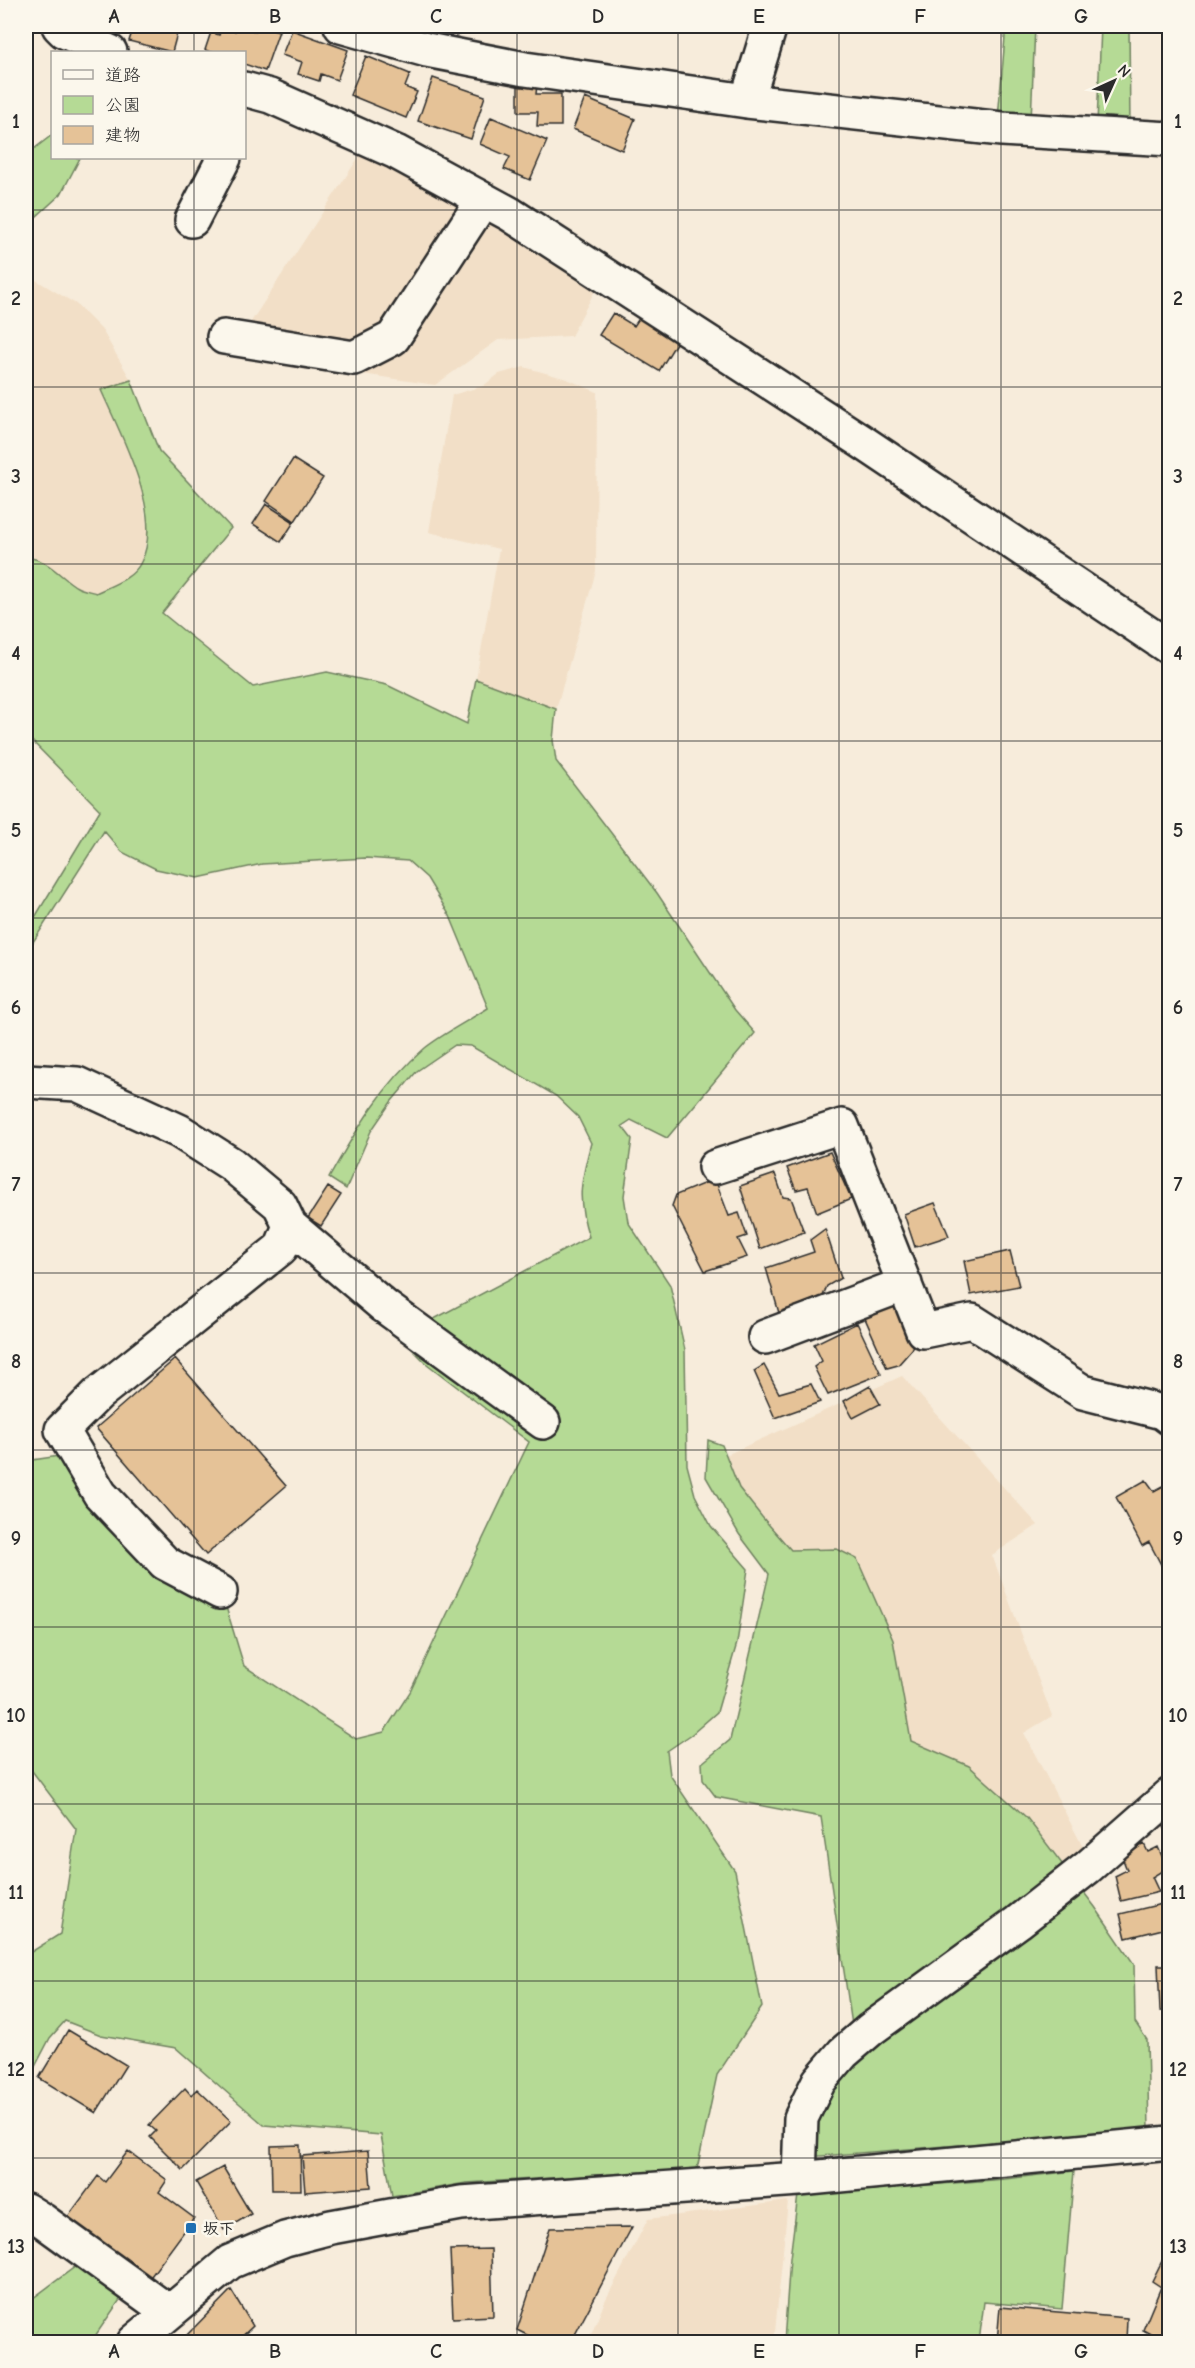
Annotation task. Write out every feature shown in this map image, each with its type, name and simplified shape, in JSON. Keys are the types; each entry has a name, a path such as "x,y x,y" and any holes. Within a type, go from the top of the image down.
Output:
{"street":[{"path":"59,26 64,31 108,51"},
{"path":"341,26 426,50 525,69 747,101 1002,129 1170,139"},
{"path":"747,101 770,26"},
{"path":"249,100 270,96 396,152 510,214 861,441 1170,648"},
{"path":"192,220 223,159"},
{"path":"225,337 354,358 393,338 483,200"},
{"path":"26,1081 77,1084 179,1131 231,1164 280,1205 290,1226 384,1306 543,1422"},
{"path":"716,1167 842,1126 923,1331 972,1321 1083,1392 1162,1412 1170,1418"},
{"path":"220,1592 165,1563 100,1494 62,1430 98,1394 281,1248 290,1226"},
{"path":"765,1337 905,1284"},
{"path":"799,2179 801,2118 819,2081 843,2053 871,2029 1071,1881 1170,1795"},
{"path":"134,2343 230,2262 285,2239 331,2227 460,2204 799,2179 1170,2143"},
{"path":"26,2210 169,2312"}],"shaded area":[{"path":"364,149 478,207 597,287 571,336 498,340 435,385 230,354"},
{"path":"26,274 76,304 102,330 131,380 101,391 139,474 148,533 141,562 127,578 96,593 79,588 33,557 26,558"},
{"path":"524,367 567,379 597,392 596,571 556,709 476,679 499,549 429,532 452,395 483,386 499,374"},
{"path":"902,1376 1038,1525 992,1555 1052,1716 1024,1733 1084,1849 1064,1865 1027,1818 969,1766 911,1741 893,1640 837,1549 791,1550 739,1488 726,1455"},
{"path":"788,2201 774,2342 588,2342 605,2301 648,2219"}],"green space":[{"path":"1006,26 1035,26 1031,121 998,118"},
{"path":"1101,26 1129,26 1130,127 1097,124"},
{"path":"51,136 51,159 79,159 61,194 26,226 26,155"},
{"path":"131,380 159,451 231,528 162,613 253,687 327,672 387,685 467,724 476,679 556,709 553,740 556,761 657,893 735,1010 755,1033 667,1138 631,1120 622,1126 632,1139 624,1196 628,1222 670,1285 685,1350 687,1465 695,1495 711,1526 748,1569 737,1643 717,1712 692,1734 667,1751 670,1775 735,1871 762,2007 717,2075 697,2169 466,2183 392,2196 381,2135 264,2125 176,2048 101,2035 65,2021 50,2038 28,2080 26,2079 26,1954 60,1934 76,1829 26,1763 26,1461 59,1456 177,1582 226,1607 244,1666 356,1739 384,1732 410,1692 529,1442 427,1364 400,1337 589,1237 582,1211 581,1190 591,1143 578,1117 556,1096 471,1046 455,1045 417,1071 371,1131 346,1189 329,1178 360,1125 383,1092 410,1062 432,1043 488,1008 450,916 427,878 408,861 366,858 262,864 198,878 156,869 122,852 104,831 26,953 26,932 100,810 26,735 26,558 40,560 77,587 96,593 133,573 141,562 147,543 148,522 144,499 128,451 101,390"},
{"path":"708,1440 722,1445 739,1488 791,1550 837,1549 857,1559 893,1640 911,1741 969,1766 1027,1818 1095,1907 1134,1964 1135,2022 1147,2040 1149,2130 796,2158 852,2025 821,1817 716,1797 703,1780 702,1763 730,1740 769,1574 739,1534 706,1477"},
{"path":"1074,2171 1062,2309 984,2302 979,2342 784,2342 790,2258 798,2195 1005,2179"},
{"path":"83,2261 124,2294 91,2342 26,2342 26,2299 29,2301"}],"building":[{"path":"96,26 120,26 119,32"},
{"path":"134,26 179,26 172,51 129,41"},
{"path":"237,26 255,31 257,26 262,26 279,31 265,71 246,65 246,51 205,50 211,32 219,35 222,27 235,31"},
{"path":"292,30 348,50 337,80 321,74 319,81 298,74 302,62 282,55"},
{"path":"366,56 410,74 405,87 417,92 406,118 350,95"},
{"path":"433,78 485,96 471,139 418,121"},
{"path":"518,85 537,85 536,94 561,94 561,126 537,126 538,112 518,112"},
{"path":"585,98 635,119 622,150 573,129"},
{"path":"491,117 547,141 530,180 504,169 510,157 480,144"},
{"path":"613,313 634,326 640,317 678,340 659,371 599,335"},
{"path":"293,459 323,478 295,521 266,501"},
{"path":"266,504 294,522 281,542 253,524"},
{"path":"830,1152 851,1199 817,1213 808,1187 796,1190 787,1168"},
{"path":"775,1174 783,1197 791,1198 804,1232 760,1249 740,1186"},
{"path":"715,1179 729,1216 739,1213 747,1236 738,1239 747,1257 705,1271 672,1206 676,1195"},
{"path":"328,1187 341,1195 321,1226 308,1218"},
{"path":"935,1203 949,1236 915,1247 904,1214"},
{"path":"825,1229 841,1278 827,1286 823,1296 779,1313 766,1268 814,1252 810,1240"},
{"path":"1010,1251 1019,1286 971,1295 964,1261"},
{"path":"894,1302 913,1348 898,1365 887,1368 864,1316"},
{"path":"857,1323 881,1374 828,1395 814,1367 822,1361 814,1344"},
{"path":"175,1359 286,1486 206,1555 96,1428"},
{"path":"764,1365 779,1393 811,1384 820,1402 775,1418 754,1371"},
{"path":"870,1386 880,1404 853,1418 844,1401"},
{"path":"1146,1480 1154,1491 1165,1485 1170,1495 1170,1570 1165,1572 1149,1542 1142,1546 1116,1497"},
{"path":"1170,1820 1170,1840 1162,1822"},
{"path":"1144,1844 1148,1852 1158,1847 1167,1868 1152,1877 1159,1892 1121,1901 1115,1876 1127,1870 1122,1857"},
{"path":"1170,1902 1170,1939 1167,1928 1126,1938 1120,1914"},
{"path":"1158,1965 1170,1965 1170,2012 1160,2011"},
{"path":"68,2030 126,2065 96,2113 39,2078"},
{"path":"26,2088 30,2089 26,2106"},
{"path":"185,2088 191,2095 197,2089 231,2121 183,2170 150,2137 156,2131 149,2125"},
{"path":"300,2145 301,2190 272,2190 271,2146"},
{"path":"128,2151 167,2180 159,2192 194,2218 146,2283 64,2222 98,2176 105,2182"},
{"path":"368,2151 371,2187 305,2192 302,2156"},
{"path":"223,2167 251,2214 224,2230 196,2182"},
{"path":"632,2227 571,2342 541,2342 517,2330 550,2228"},
{"path":"1170,2245 1170,2342 1165,2342 1143,2330 1161,2287 1152,2281"},
{"path":"491,2249 493,2316 453,2318 450,2250"},
{"path":"231,2290 253,2326 236,2342 188,2342 184,2338"},
{"path":"1000,2307 1127,2318 1126,2342 997,2342"},
{"path":"269,2335 276,2342 261,2342"}],"place":[{"name":"坂下","path":"191,2228"}]}
